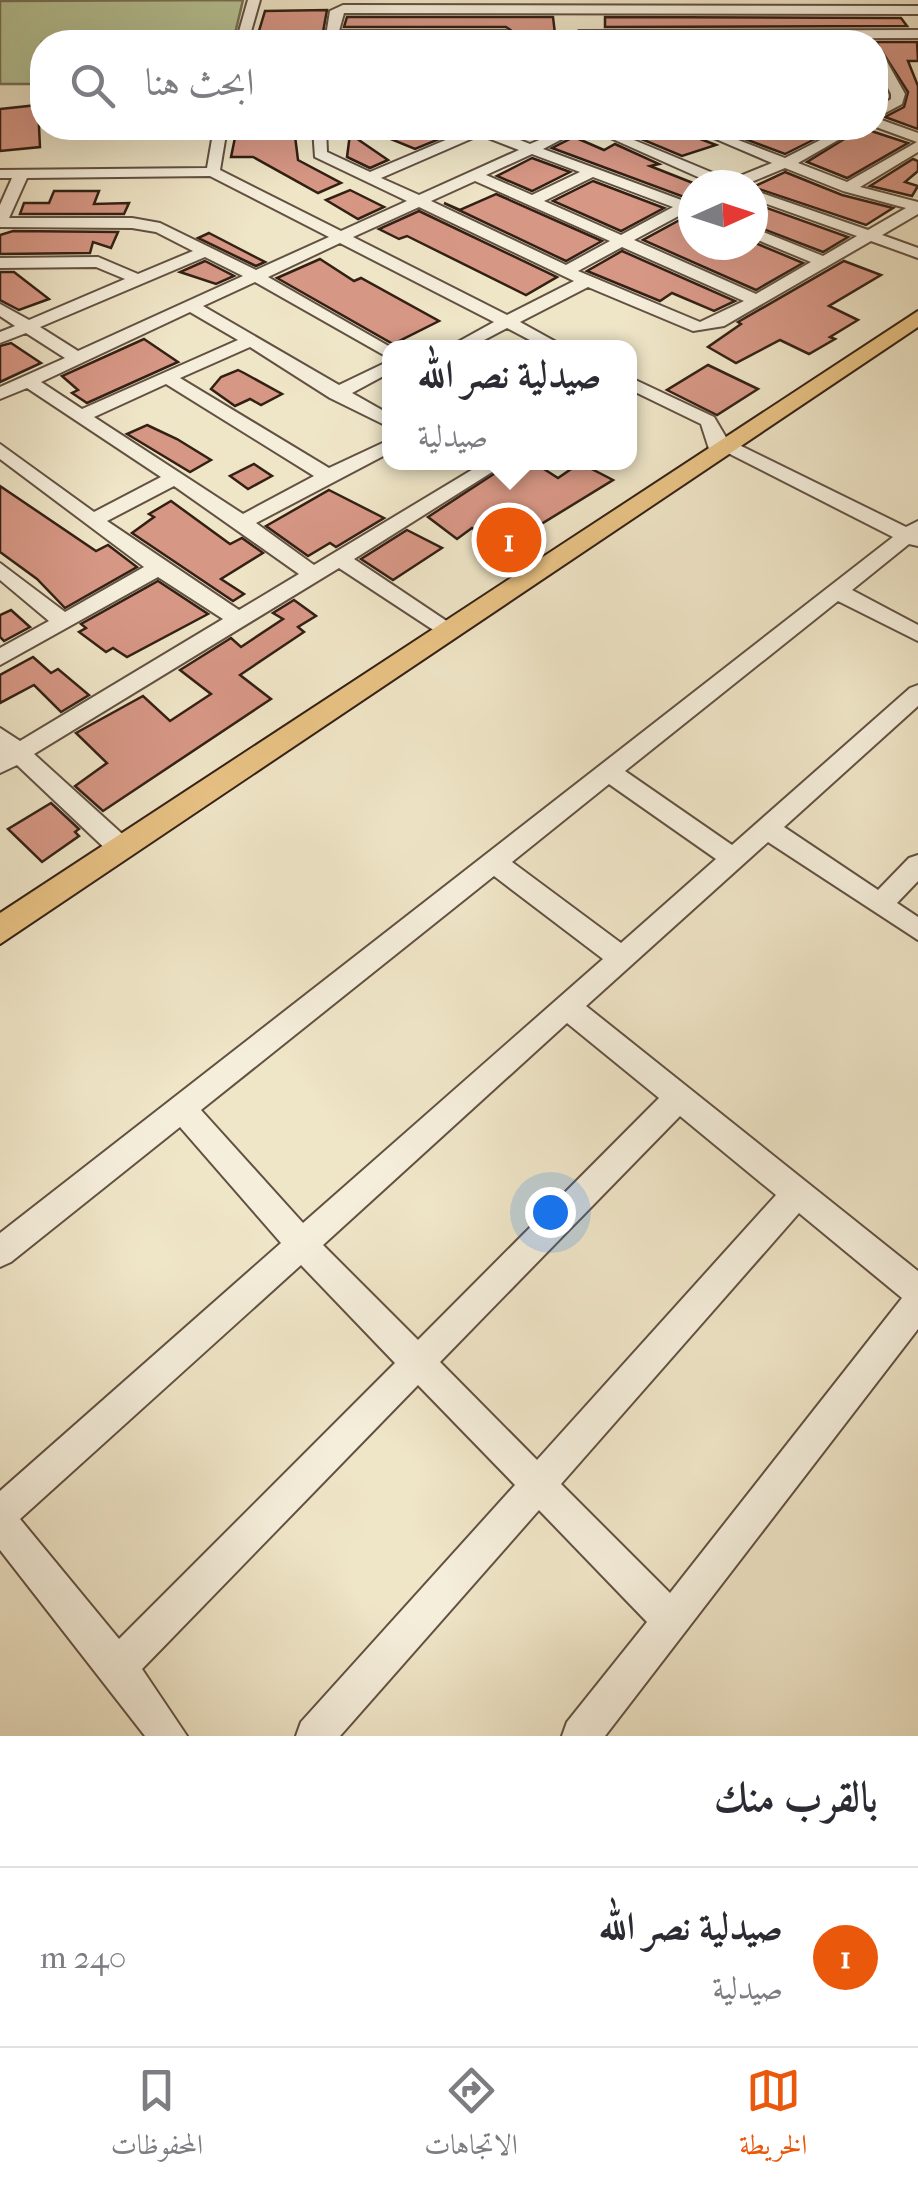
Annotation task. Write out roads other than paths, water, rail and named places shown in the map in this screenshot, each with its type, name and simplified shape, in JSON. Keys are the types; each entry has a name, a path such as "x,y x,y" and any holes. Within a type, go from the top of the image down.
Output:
{"main road":[{"path":"0,930 449,630 729,434 918,317"}],"street":[{"path":"245,30 254,0"},
{"path":"572,4 577,30"},
{"path":"333,30 338,10 504,9 572,4 918,10"},
{"path":"504,9 505,30"},
{"path":"779,10 789,30"},
{"path":"888,36 918,34"},
{"path":"888,75 898,94 897,101"},
{"path":"888,101 897,101"},
{"path":"888,107 897,101"},
{"path":"888,128 918,142"},
{"path":"214,172 219,140"},
{"path":"320,140 320,154 366,178 587,281 699,327 718,322 918,208"},
{"path":"366,178 456,140"},
{"path":"509,140 678,202"},
{"path":"0,394 554,140"},
{"path":"623,140 693,170"},
{"path":"706,146 721,140"},
{"path":"725,140 848,188 918,208"},
{"path":"768,170 822,140"},
{"path":"848,188 918,142"},
{"path":"674,162 690,154"},
{"path":"0,174 214,172 543,340"},
{"path":"531,201 592,172"},
{"path":"22,174 0,222 142,224 256,276 382,349"},
{"path":"476,176 756,300"},
{"path":"768,199 918,253"},
{"path":"566,270 678,212"},
{"path":"768,239 822,262"},
{"path":"0,338 205,251"},
{"path":"0,262 98,262 135,278"},
{"path":"0,278 37,262"},
{"path":"471,340 587,281"},
{"path":"192,306 382,418"},
{"path":"0,308 77,358"},
{"path":"81,416 248,342"},
{"path":"336,394 382,370"},
{"path":"167,377 328,476"},
{"path":"28,381 242,522 314,575"},
{"path":"0,1252 835,590 915,532 637,386"},
{"path":"242,522 382,449"},
{"path":"2,454 158,568 238,620"},
{"path":"9,759 340,559 477,470"},
{"path":"93,520 175,478"},
{"path":"340,559 449,630"},
{"path":"0,658 158,568"},
{"path":"0,569 64,622"},
{"path":"835,590 918,634"},
{"path":"168,1736 0,1518 918,692"},
{"path":"0,736 9,759 122,848"},
{"path":"608,770 734,858"},
{"path":"766,828 918,930"},
{"path":"493,861 621,958"},
{"path":"880,904 918,865"},
{"path":"567,1007 918,1291"},
{"path":"118,1667 678,1097"},
{"path":"181,1108 302,1245 670,1620"},
{"path":"315,1736 797,1193"},
{"path":"581,1736 918,1303"}],"place":[{"name":"صيدلية نصر الله","path":"509,540"}]}
